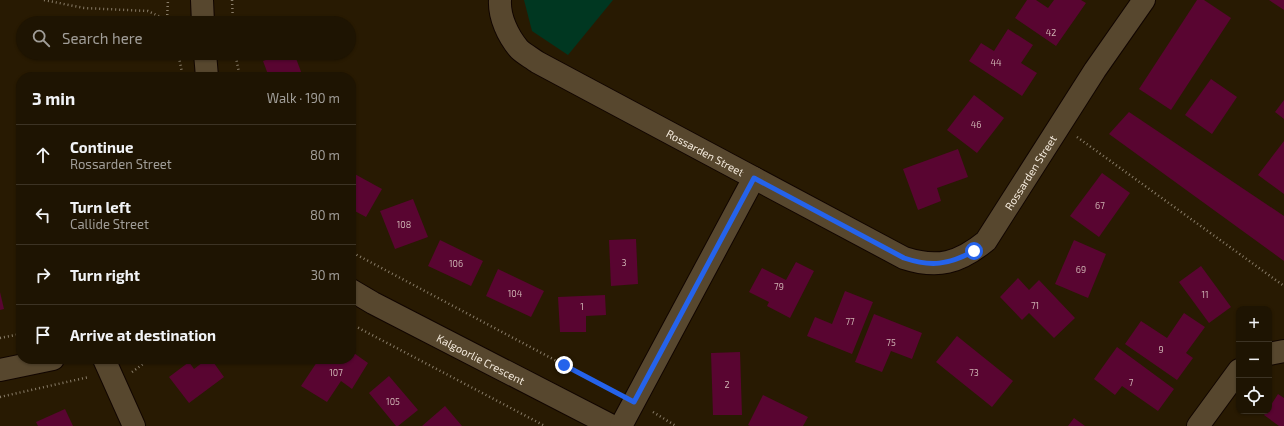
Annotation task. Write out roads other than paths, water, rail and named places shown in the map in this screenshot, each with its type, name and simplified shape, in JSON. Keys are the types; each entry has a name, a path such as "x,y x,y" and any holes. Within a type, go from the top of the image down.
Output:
{"street":[{"path":"195,0 201,16"},
{"name":"Rossarden Street","path":"500,0 501,18 509,34 520,50 544,66 904,258 918,262 933,263 947,263 962,258 974,251 986,241 1095,70 1144,0"},
{"path":"206,60 207,72"},
{"path":"621,426 754,178"},
{"name":"Kalgoorlie Crescent","path":"356,293 612,426"},
{"path":"1272,353 1280,351 1284,352"},
{"path":"0,370 29,364"},
{"path":"107,366 134,426"},
{"path":"1198,426 1236,374"}]}
